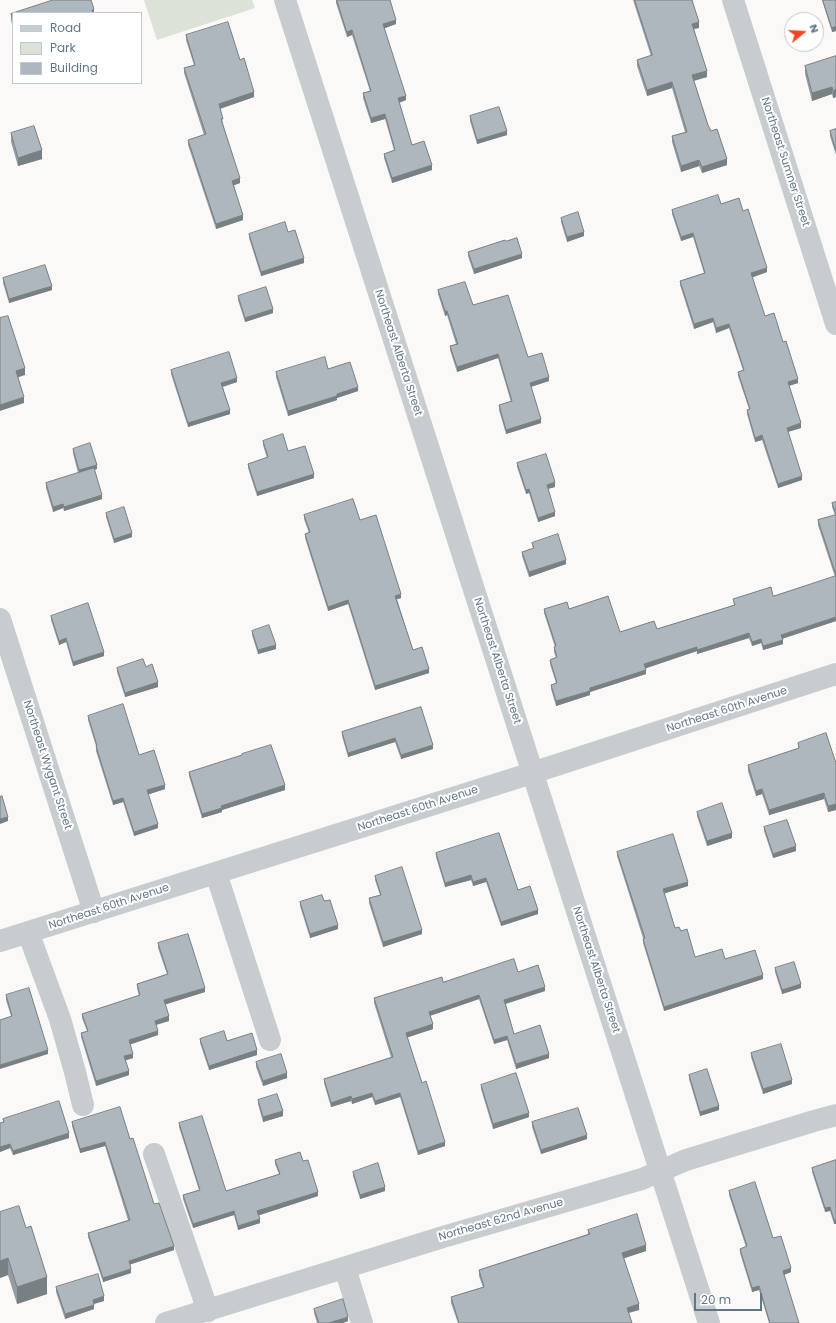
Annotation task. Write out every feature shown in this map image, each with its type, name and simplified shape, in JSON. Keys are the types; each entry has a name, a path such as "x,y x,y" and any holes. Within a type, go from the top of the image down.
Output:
{"street":[{"name":"Northeast Alberta Street","path":"285,0 661,1171 708,1323"},
{"name":"Northeast Sumner Street","path":"733,0 836,324"},
{"name":"Northeast Wygant Street","path":"0,618 94,912"},
{"name":"Northeast 60th Avenue","path":"0,941 532,773 836,674"},
{"path":"216,873 270,1040"},
{"path":"28,932 60,1018 83,1105"},
{"name":"Northeast 62nd Avenue","path":"166,1323 451,1234 642,1179 686,1160 814,1120 836,1115"},
{"path":"154,1154 208,1311"},
{"path":"345,1268 362,1323"}],"green space":[{"path":"144,0 252,0 255,8 157,40"}],"building":[{"path":"53,0 91,0 94,9 92,10 93,12 16,12"},
{"path":"337,0 390,0 396,20 383,24 406,96 398,98 412,145 424,141 432,165 392,178 384,154 395,150 385,114 371,118 363,93 371,91 352,30 347,32"},
{"path":"635,0 692,0 699,22 692,24 707,71 692,75 708,125 711,131 717,129 727,159 702,167 699,160 681,166 672,136 687,132 672,82 647,90 637,60 652,55"},
{"path":"823,0 836,0 836,26 832,28"},
{"path":"228,22 240,60 244,58 254,92 219,104 223,119 221,119 240,178 232,181 243,215 216,224 188,140 206,134 184,68 195,65 186,35"},
{"path":"836,56 836,89 833,91 832,87 812,93 805,66"},
{"path":"499,107 507,131 477,140 470,116"},
{"path":"34,126 42,150 18,158 11,133"},
{"path":"836,129 836,151 830,131"},
{"path":"718,195 721,204 739,198 743,211 748,209 767,268 751,273 765,316 774,313 783,342 786,341 798,379 788,382 801,423 787,428 802,476 778,484 762,435 755,438 747,410 750,409 738,372 744,370 729,324 716,328 713,318 694,324 680,281 705,273 693,233 681,237 672,210"},
{"path":"578,212 584,232 567,237 561,218"},
{"path":"285,222 288,232 295,230 304,258 261,272 249,234"},
{"path":"517,238 522,254 474,269 468,252 505,240"},
{"path":"45,265 52,286 9,299 3,278"},
{"path":"465,282 473,305 508,295 528,357 542,353 549,377 530,383 541,419 506,430 499,405 512,401 498,354 457,367 450,346 458,344 438,290"},
{"path":"266,287 273,309 245,318 238,296"},
{"path":"8,316 25,368 16,371 24,397 0,405 0,318"},
{"path":"229,352 237,378 221,383 230,410 188,423 171,370"},
{"path":"325,357 328,369 350,362 358,387 337,394 337,396 288,411 276,372"},
{"path":"283,434 288,451 305,446 314,474 257,492 248,464 268,457 263,441"},
{"path":"90,443 97,465 79,470 73,449"},
{"path":"546,454 555,482 547,485 555,512 538,518 529,489 526,490 517,463"},
{"path":"94,468 102,495 64,507 63,504 53,507 46,483"},
{"path":"353,499 360,520 376,515 401,594 395,596 413,650 422,647 429,669 375,686 348,600 328,607 305,534 310,532 304,515"},
{"path":"836,502 836,514 832,503"},
{"path":"124,507 132,533 114,539 106,513"},
{"path":"836,515 836,575 818,520"},
{"path":"558,534 566,560 529,572 522,552 534,548 532,543"},
{"path":"836,576 836,617 781,635 783,640 763,646 761,639 752,642 749,633 697,650 697,647 644,664 646,670 590,688 590,691 556,701 551,685 557,683 550,660 557,657 554,647 556,646 544,609 567,602 569,609 608,596 620,632 654,621 657,629 735,605 733,599 771,587 773,596"},
{"path":"88,603 104,652 73,662 66,638 59,641 51,616"},
{"path":"269,625 276,645 258,650 252,631"},
{"path":"143,659 146,667 152,664 158,682 125,693 117,668"},
{"path":"123,704 139,755 154,750 165,785 147,790 158,824 134,832 123,798 113,801 88,716"},
{"path":"421,707 433,745 401,755 395,738 348,753 342,732"},
{"path":"826,733 836,763 836,804 828,806 824,793 769,810 762,789 756,791 748,765 799,748 798,743"},
{"path":"271,745 285,785 221,806 222,808 202,814 189,772"},
{"path":"2,796 8,817 0,819 0,797"},
{"path":"722,803 732,833 707,841 697,812"},
{"path":"787,820 796,846 773,854 764,827"},
{"path":"499,833 518,890 530,886 538,910 501,922 486,878 473,882 471,875 445,883 436,853"},
{"path":"673,834 688,882 663,889 675,928 679,927 681,931 687,929 695,957 722,949 725,959 755,950 763,975 664,1007 643,939 645,938 617,852"},
{"path":"402,867 422,930 383,942 369,898 381,895 375,876"},
{"path":"322,895 324,901 330,900 338,925 310,934 300,902"},
{"path":"188,934 205,988 164,1000 169,1016 155,1021 158,1031 129,1040 133,1054 124,1056 129,1071 96,1081 81,1033 88,1031 82,1014 140,995 137,984 168,974 158,943"},
{"path":"514,959 518,972 538,965 545,987 504,1000 514,1034 540,1025 549,1054 516,1064 507,1036 494,1040 479,995 429,1012 433,1024 406,1033 422,1083 426,1081 445,1142 418,1151 400,1093 375,1101 372,1093 352,1099 351,1096 331,1103 324,1079 393,1057 374,998 442,977 443,982"},
{"path":"794,962 801,984 782,990 775,968"},
{"path":"29,988 48,1050 0,1065 0,1020 12,1016 6,995"},
{"path":"224,1031 227,1041 252,1033 257,1050 209,1066 200,1039"},
{"path":"781,1044 792,1080 763,1089 751,1053"},
{"path":"281,1054 287,1073 263,1081 256,1062"},
{"path":"707,1069 719,1106 700,1112 689,1075"},
{"path":"516,1073 529,1113 493,1124 481,1085"},
{"path":"277,1094 283,1111 263,1117 258,1100"},
{"path":"59,1101 69,1133 13,1151 10,1144 0,1147 0,1123 4,1122 3,1119"},
{"path":"120,1107 130,1139 133,1138 154,1204 159,1203 174,1246 129,1261 131,1269 103,1278 88,1233 130,1220 105,1142 80,1149 72,1122"},
{"path":"578,1108 587,1135 541,1150 532,1122"},
{"path":"202,1116 226,1191 280,1174 275,1160 300,1152 303,1161 308,1160 318,1192 257,1211 260,1219 238,1226 234,1211 193,1224 183,1195 200,1190 179,1123"},
{"path":"836,1160 836,1220 834,1220 830,1207 825,1208 812,1168"},
{"path":"378,1163 385,1187 360,1195 353,1172"},
{"path":"755,1182 773,1238 781,1236 791,1268 783,1271 799,1323 770,1323 759,1286 752,1288 740,1249 747,1246 729,1191"},
{"path":"19,1206 26,1228 31,1226 47,1277 17,1287 8,1258 0,1261 0,1212"},
{"path":"637,1214 646,1245 622,1253 639,1304 627,1308 632,1323 459,1323 451,1297 484,1287 479,1270 590,1234 588,1230"},
{"path":"98,1274 104,1296 93,1300 94,1305 65,1314 56,1287"},
{"path":"343,1299 348,1317 329,1323 319,1323 314,1309"}]}
